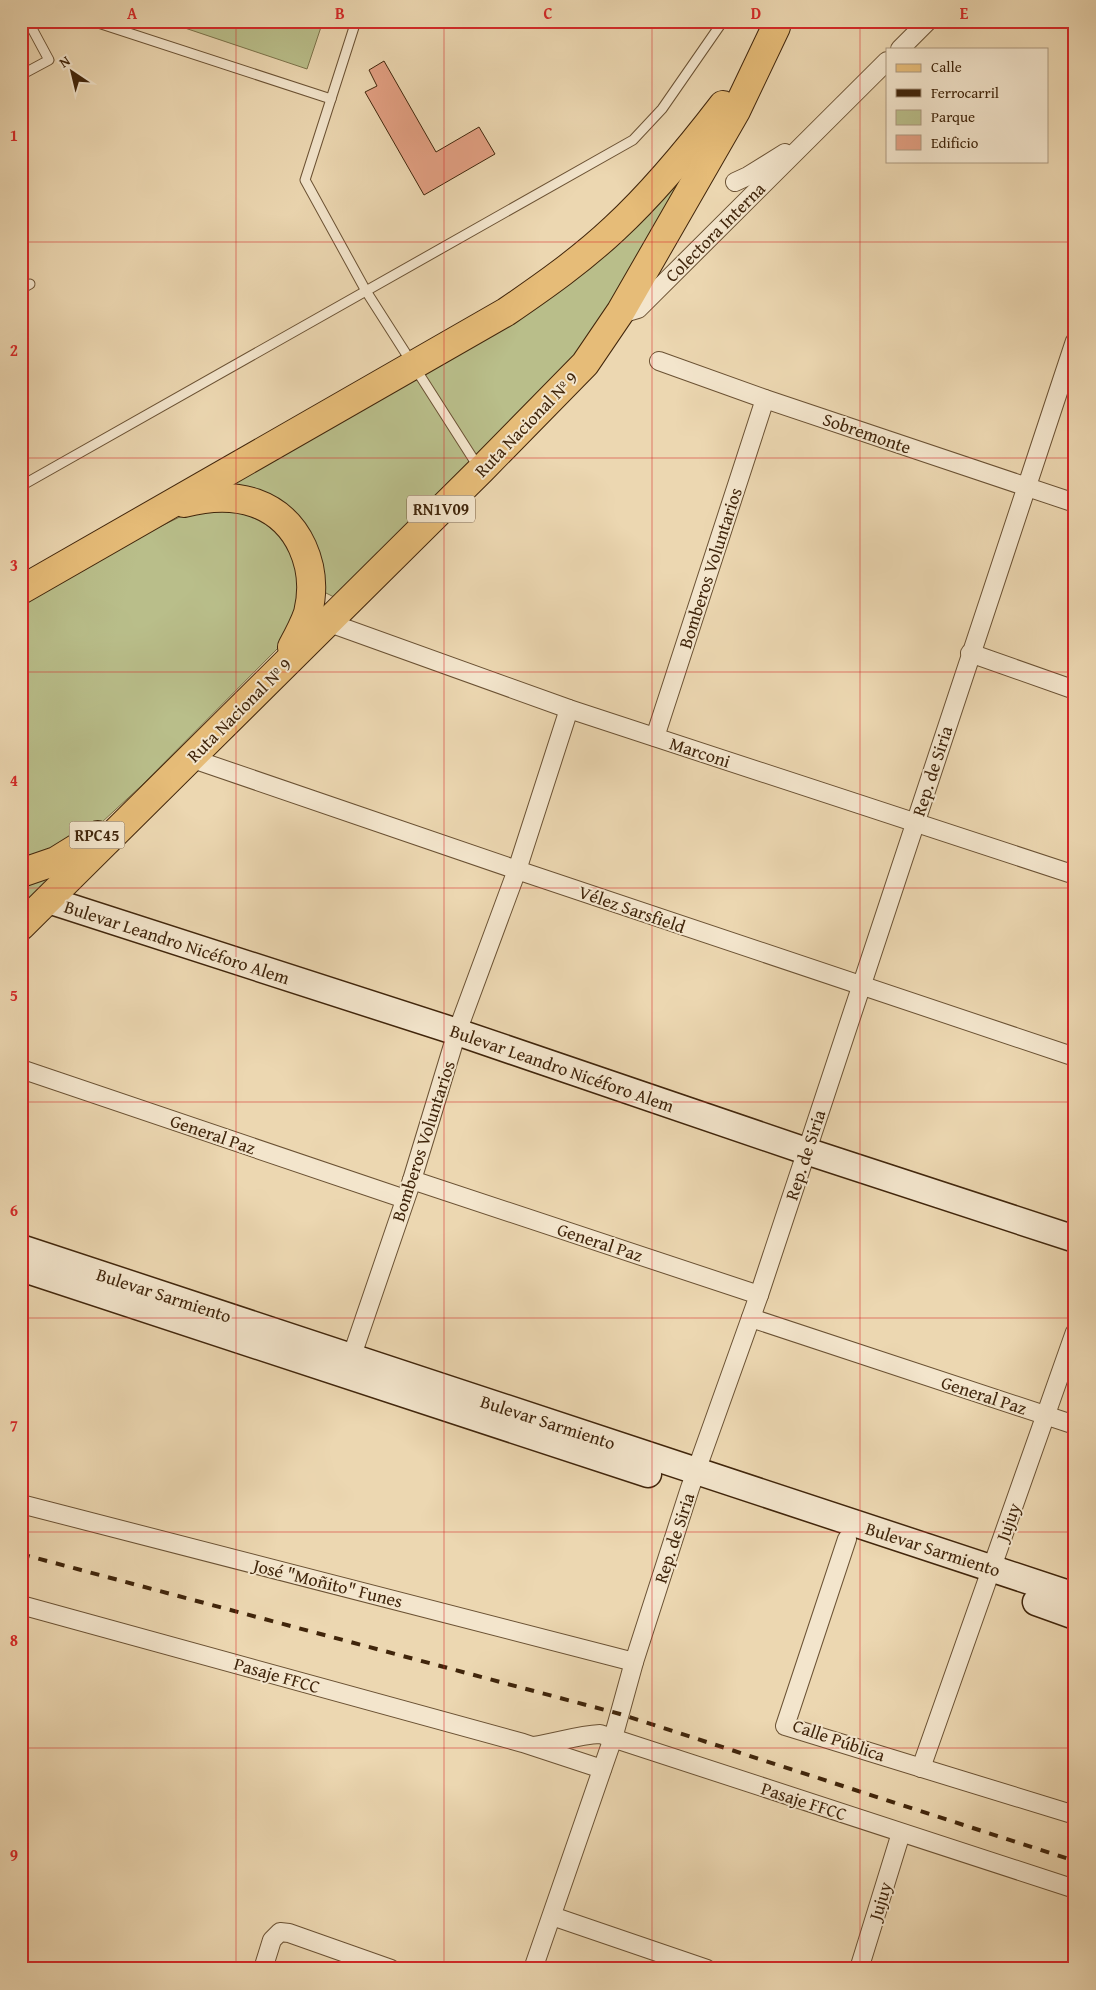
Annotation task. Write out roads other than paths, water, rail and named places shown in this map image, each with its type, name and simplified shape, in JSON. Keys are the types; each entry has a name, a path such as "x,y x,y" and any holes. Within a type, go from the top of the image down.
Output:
{"main road":[{"name":"Ruta Nacional Nº 9","path":"21,926 481,470 585,364 618,315 736,111 778,24"},
{"name":"Ruta Nacional Nº 9","path":"21,590 412,364 506,312 548,283 614,229 670,171 726,102 778,24"},
{"name":"RN1V09","path":"151,514 195,500 230,498 265,507 291,528 298,537 308,560 312,584 307,614 280,668"},
{"name":"RPC45","path":"21,873 56,861 75,850 164,784"},
{"name":"Bulevar Leandro Nicéforo Alem","path":"48,900 457,1032 806,1151 1075,1239"},
{"name":"Bulevar Sarmiento","path":"21,1248 91,1281 988,1577 1075,1616"},
{"name":"Bulevar Sarmiento","path":"21,1268 91,1281"},
{"name":"Bulevar Sarmiento","path":"694,1479 847,1539 988,1577 1075,1596"}],"street":[{"path":"901,48 928,21"},
{"name":"Colectora Interna","path":"618,315 638,309 886,62"},
{"name":"Colectora Interna","path":"735,182 807,141"},
{"name":"Rep. de Siria","path":"534,1969 613,1738 634,1662 694,1479 759,1295 1075,341"},
{"name":"Sobremonte","path":"659,361 765,399 1075,503"},
{"name":"Bomberos Voluntarios","path":"655,737 765,399"},
{"name":"Marconi","path":"327,622 569,709 1075,875"},
{"path":"970,654 1075,690"},
{"name":"Bomberos Voluntarios","path":"348,1366 412,1180 457,1032 517,870 569,709"},
{"name":"Vélez Sarsfield","path":"190,758 860,986 1075,1057"},
{"name":"General Paz","path":"21,1069 405,1200"},
{"name":"General Paz","path":"412,1180 759,1295"},
{"name":"General Paz","path":"751,1318 1075,1425"},
{"name":"Jujuy","path":"921,1768 1075,1332"},
{"name":"José \"Moñito\" Funes","path":"21,1504 634,1662"},
{"name":"Calle Pública","path":"847,1539 785,1726 1075,1815"},
{"name":"Pasaje FFCC","path":"21,1605 154,1640 531,1746 602,1770"},
{"name":"Pasaje FFCC","path":"531,1746 582,1735 600,1734 1075,1889"},
{"name":"Jujuy","path":"859,1969 901,1833"},
{"path":"552,1916 707,1969"},
{"path":"263,1969 272,1940 280,1932 289,1933 391,1969"}],"lane":[{"path":"21,75 49,60 28,21"},
{"path":"92,21 331,100"},
{"path":"356,21 305,180 366,291 481,470"},
{"path":"21,486 633,140 662,109 724,21"},
{"path":"21,290 30,284"}],"railway":[{"path":"21,1554 620,1714 1075,1861"}]}
